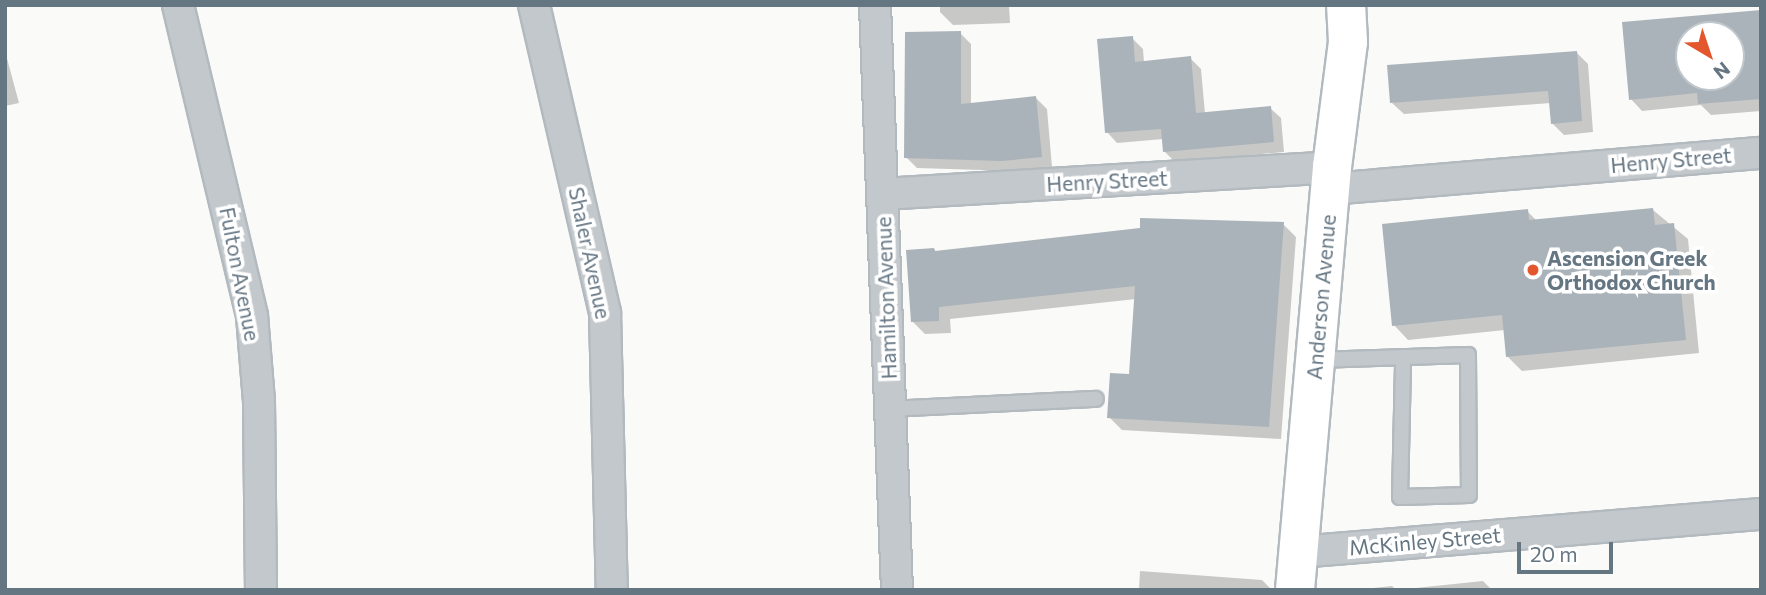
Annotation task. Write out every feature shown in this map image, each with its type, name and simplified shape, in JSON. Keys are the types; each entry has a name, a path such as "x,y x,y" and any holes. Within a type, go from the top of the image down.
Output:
{"main road":[{"name":"Anderson Avenue","path":"1295,590 1331,178 1348,42 1346,5"}],"street":[{"name":"Fulton Avenue","path":"178,5 252,316 259,401 261,590"},
{"name":"Shaler Avenue","path":"534,5 605,313 612,590"},
{"name":"Hamilton Avenue","path":"875,5 897,590"},
{"name":"Henry Street","path":"882,194 1331,178 1761,153"},
{"name":"McKinley Street","path":"1298,552 1761,514"}],"lane":[{"path":"1315,360 1403,360 1468,355 1469,495 1399,497 1403,360"},
{"path":"890,409 1096,399"}],"building":[{"path":"1761,10 1761,99 1698,104 1697,93 1629,100 1622,22"},
{"path":"961,31 961,104 1036,96 1042,157 1002,161 904,158 905,32"},
{"path":"1133,36 1135,62 1191,56 1196,113 1271,106 1274,142 1163,152 1161,129 1105,133 1097,39"},
{"path":"1577,51 1582,121 1551,124 1548,91 1390,103 1387,65"},
{"name":"Ascension Greek Orthodox Church","path":"1653,208 1655,225 1674,223 1686,340 1506,357 1502,315 1392,326 1382,224 1528,209 1529,220"},
{"path":"1140,218 1284,222 1269,427 1107,418 1110,373 1129,374 1135,286 939,307 939,321 911,322 906,250 934,248 935,251 1140,228"}],"place":[{"name":"Ascension Greek Orthodox Church","path":"1533,270"}]}
